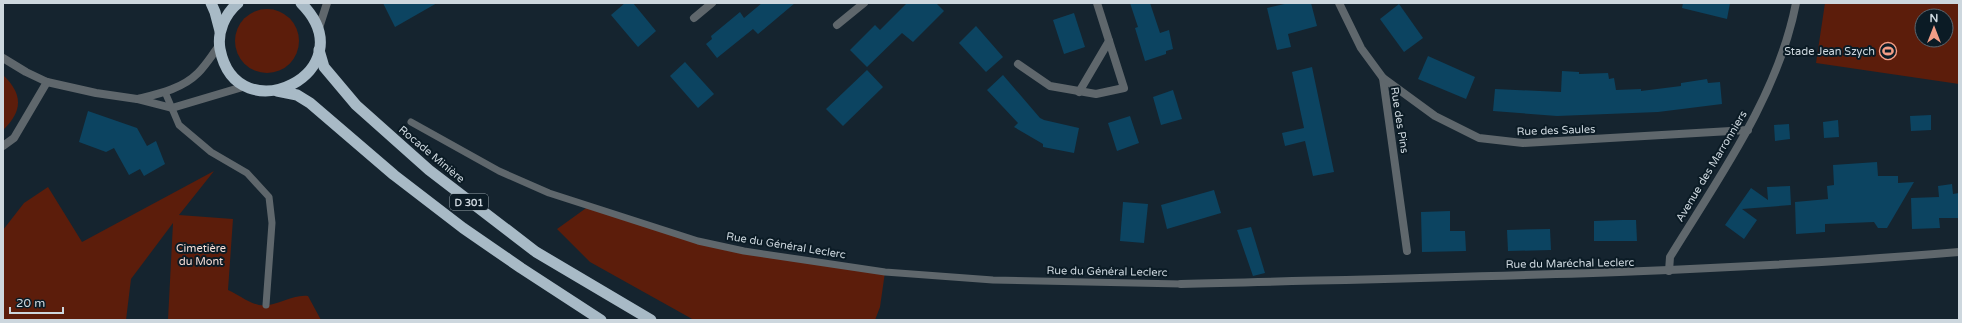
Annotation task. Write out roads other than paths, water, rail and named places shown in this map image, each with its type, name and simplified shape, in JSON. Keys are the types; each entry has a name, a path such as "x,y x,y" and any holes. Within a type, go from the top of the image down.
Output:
{"highway":[{"path":"211,3 216,12 220,32 220,46 225,65 231,73 246,86 261,91 277,91 292,86 310,72 319,50 318,31 315,20 301,3"},
{"path":"220,32 225,19 238,3"},
{"name":"Rocade Minière","path":"319,50 324,67 356,106 429,170 536,252 651,320"},
{"name":"D 301","path":"277,91 297,95 310,103 394,175 463,228 601,320"}],"street":[{"path":"318,31 327,3"},
{"path":"694,18 712,3"},
{"path":"837,26 864,3"},
{"path":"1018,64 1050,86 1096,94 1124,88 1097,3"},
{"name":"Rue des Pins","path":"1339,3 1361,48 1382,78 1407,251"},
{"name":"Avenue des Marronniers","path":"1669,271 1670,257 1748,130 1774,74 1793,18 1796,3"},
{"path":"1079,92 1109,41"},
{"path":"137,99 165,92 183,84 197,74 220,46"},
{"path":"3,58 26,72 47,82 96,93 137,99 172,108 246,86"},
{"name":"Rue des Saules","path":"1382,78 1436,116 1479,138 1523,143 1748,130"},
{"path":"3,146 14,138 47,82"},
{"name":"Rue du Maréchal Leclerc","path":"1181,284 1669,271 1851,261 1959,252"}],"lane":[{"path":"165,92 179,125 210,152 247,173 269,196 272,223 266,305"},
{"name":"Rue du Général Leclerc","path":"411,122 499,171 549,193 698,241 744,251 885,272 993,280 1181,284"}],"place":[{"name":"Stade Jean Szych","path":"1888,51"}],"park label":[{"name":"Cimetière du Mont","path":"201,254"}]}
